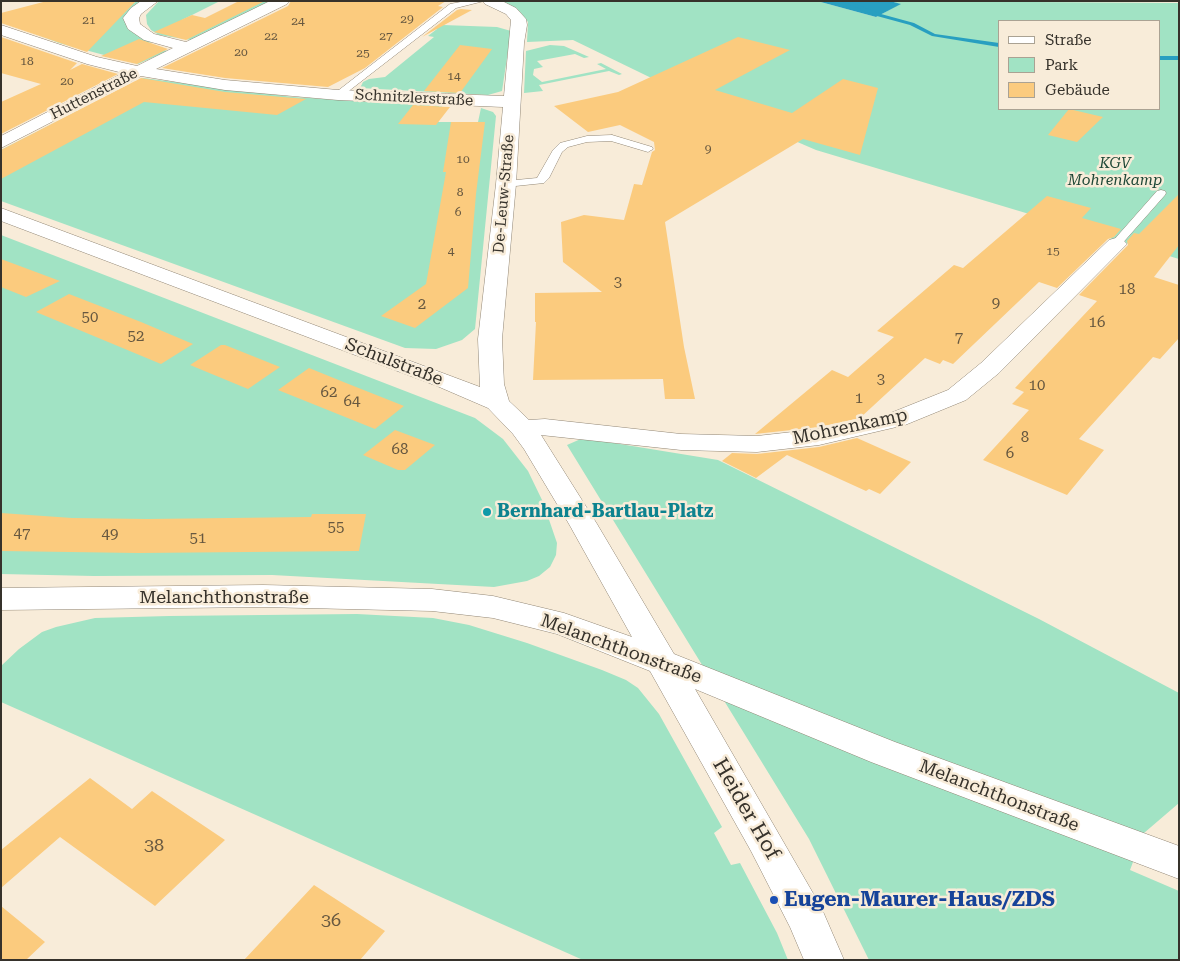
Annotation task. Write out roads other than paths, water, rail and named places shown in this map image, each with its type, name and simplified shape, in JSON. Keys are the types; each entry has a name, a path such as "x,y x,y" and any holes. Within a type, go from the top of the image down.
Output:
{"street":[{"path":"151,1 136,11 132,18 133,26 149,37 188,47"},
{"name":"Huttenstraße","path":"1,143 139,71 282,1"},
{"name":"De-Leuw-Straße","path":"490,1 511,11 518,19 519,25 516,43 506,184 490,339 492,384 496,403"},
{"path":"1,30 36,43 93,60 139,71 226,85 338,95"},
{"name":"Schnitzlerstraße","path":"338,95 512,102"},
{"name":"Schulstraße","path":"1,214 446,381 496,403 522,428 545,462 583,524 661,662"},
{"name":"Mohrenkamp","path":"522,428 546,427 681,442 756,444 819,437 896,420 957,395 990,368 1116,244"},
{"name":"Melanchthonstraße","path":"3,602 263,596 432,600 493,606 564,624 883,752 1179,863"},
{"name":"Heider Hof","path":"661,662 764,840 807,920 824,960"}],"lane":[{"name":"Schnitzlerstraße","path":"338,95 454,6 480,1"},
{"path":"506,184 540,181 544,178 558,150 564,145 574,142 587,139 612,138 648,149"},
{"path":"1116,244 1161,193"}],"water":[{"path":"817,1 890,1 901,4 876,17"}],"waterway":[{"path":"843,1 879,15 912,24 934,35 998,45"},
{"path":"1160,58 1179,58"}],"place":[{"name":"Bernhard-Bartlau-Platz","path":"487,512"},
{"name":"Eugen-Maurer-Haus/ZDS","path":"774,900"}],"park label":[{"name":"KGV Mohrenkamp","path":"1115,172"}]}
